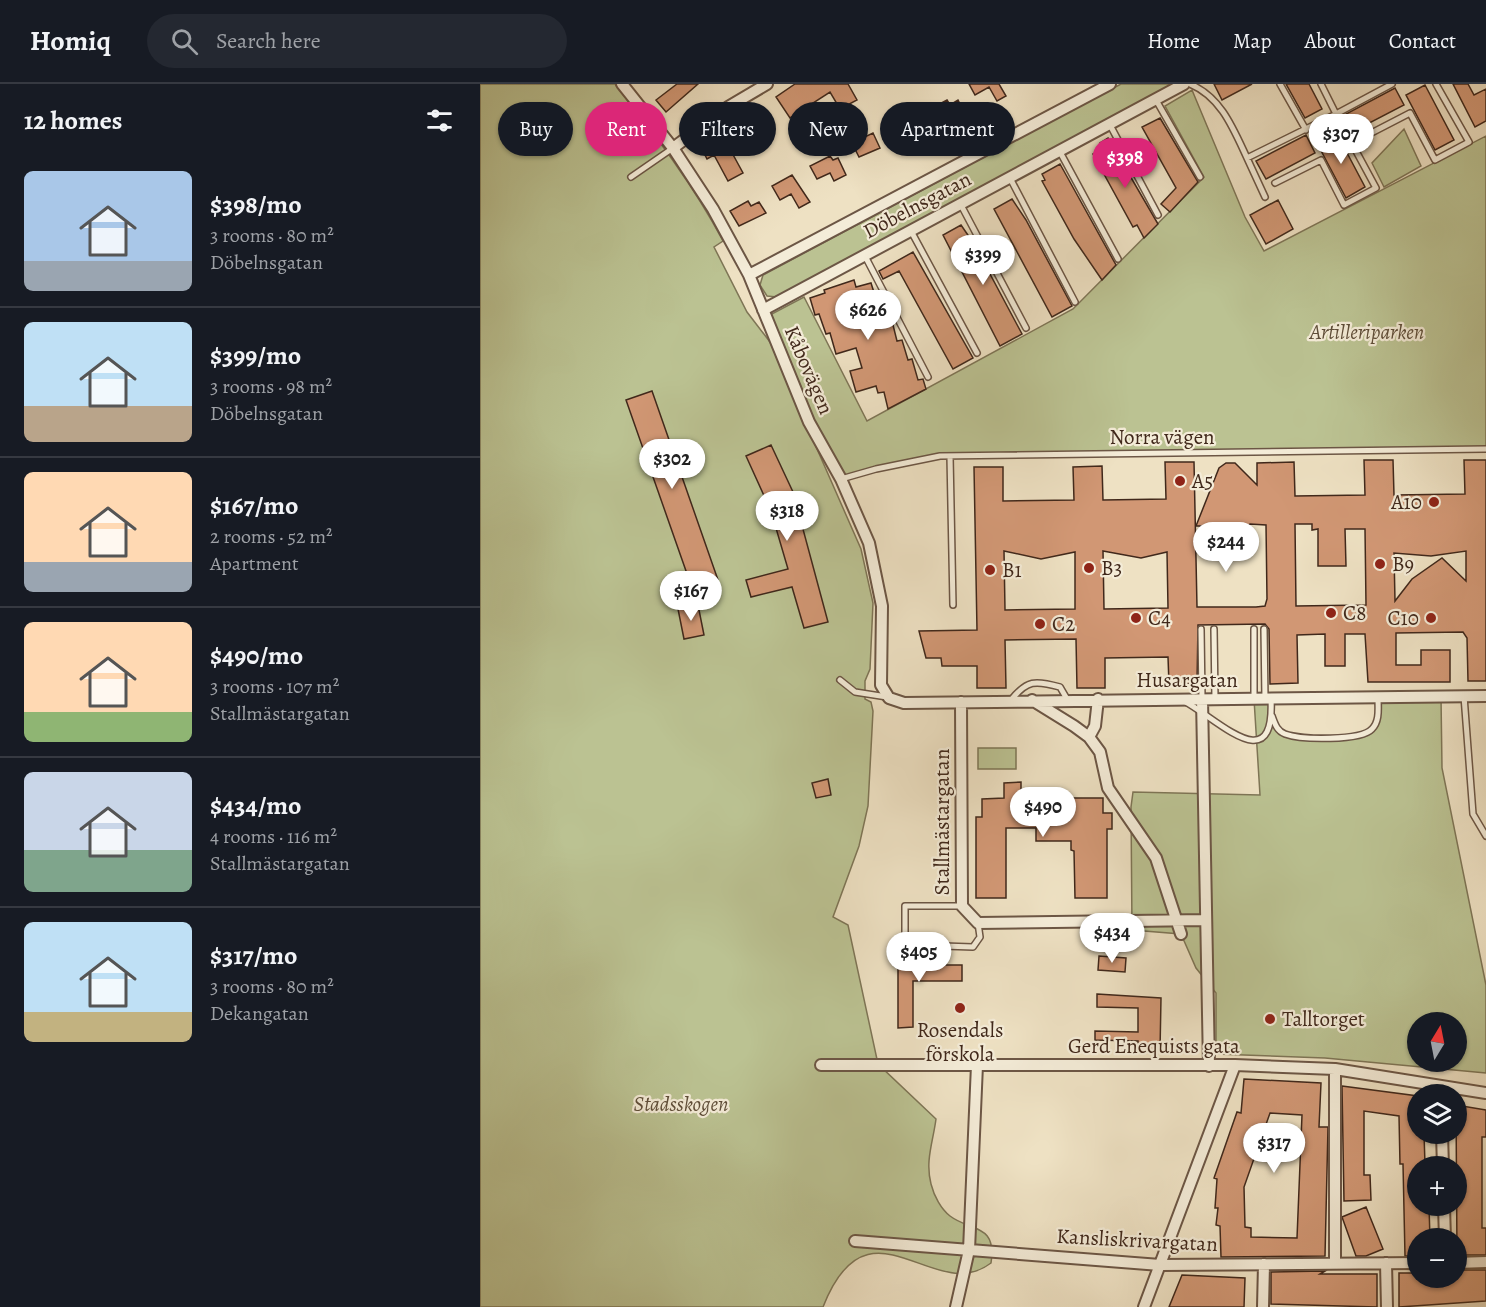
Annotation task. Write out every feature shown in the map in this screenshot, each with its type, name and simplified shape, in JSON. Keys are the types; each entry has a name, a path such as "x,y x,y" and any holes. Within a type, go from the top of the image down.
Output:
{"street":[{"name":"Kåbovägen","path":"622,84 673,148 713,208 749,275 809,422 841,479 869,543 877,569 882,606 880,685 889,698"},
{"path":"673,148 728,107 767,84"},
{"name":"Döbelnsgatan","path":"749,275 1110,84"},
{"name":"Döbelnsgatan","path":"763,310 1184,84"},
{"name":"Husargatan","path":"889,698 904,703 1067,699 1486,696"},
{"path":"1089,737 1095,726 1098,699"},
{"path":"1202,699 1209,1066"},
{"path":"1031,700 1089,737 1100,752 1108,788 1156,858 1181,934"},
{"name":"Stallmästargatan","path":"961,702 962,906 978,923"},
{"path":"978,923 1206,920"},
{"name":"Gerd Enequists gata","path":"821,1065 1235,1065 1335,1069 1411,1084"},
{"path":"956,1307 969,1250 977,1065"},
{"path":"1144,1307 1235,1065"},
{"path":"1335,1069 1335,1263"},
{"name":"Gerd Enequists gata","path":"1467,1092 1486,1093"},
{"name":"Kansliskrivargatan","path":"855,1241 1161,1264 1407,1263"},
{"path":"1467,1263 1486,1262"},
{"path":"1386,1263 1387,1307"},
{"path":"1263,1307 1264,1264"}],"lane":[{"path":"1190,84 1203,90 1227,116 1266,197"},
{"path":"1280,84 1306,130"},
{"path":"1275,183 1321,160 1344,205 1376,188 1321,84"},
{"path":"1247,158 1306,130 1392,84"},
{"path":"1352,143 1410,113 1436,160 1469,141 1436,84"},
{"path":"1156,100 1200,177"},
{"path":"1110,125 1158,215"},
{"path":"631,177 673,148"},
{"path":"1060,152 1118,259"},
{"path":"1010,178 1074,302"},
{"path":"960,204 1026,328"},
{"path":"910,231 977,353"},
{"path":"864,255 928,377"},
{"name":"Norra vägen","path":"841,479 876,469 950,456 1486,449"},
{"path":"950,456 953,605"},
{"path":"1201,629 1202,699"},
{"path":"1214,629 1215,699"},
{"path":"1254,629 1263,699 1276,727 1284,734 1363,736 1373,728 1377,719 1378,697"},
{"path":"1263,699 1264,629"},
{"path":"840,680 855,692 889,698"},
{"path":"1011,700 1021,687 1035,682 1060,687 1067,699"},
{"path":"1464,696 1473,814 1486,836"},
{"path":"1179,699 1236,735 1254,740 1263,739 1269,733 1272,716"},
{"path":"962,906 905,906 905,935 914,945 973,947 980,937 978,923"}],"green space":[{"name":"Stadsskogen","path":"480,84 615,84 629,102 585,102 585,156 667,156 667,153 723,241 714,247 747,312 770,342 861,549 873,603 870,669 865,681 865,699 871,702 873,711 868,806 859,846 833,917 848,925 878,1064 936,1119 930,1152 929,1176 936,1198 950,1216 981,1230 986,1235 992,1250 991,1263 969,1273 947,1272 881,1253 861,1257 841,1273 823,1307 480,1307"},
{"path":"1121,84 1168,84 1169,86 777,297 767,296 760,285 763,275 986,156 1015,156 1015,141"},
{"name":"Artilleriparken","path":"1192,90 1245,217 1264,251 1486,136 1486,449 940,456 841,479 766,317 804,297 867,421 1073,309 1204,177 1165,106"},
{"path":"1404,129 1421,166 1384,187 1372,163"},
{"path":"1378,697 1441,697 1442,768 1486,985 1486,1073 1467,1071 1467,1012 1407,1012 1407,1066 1325,1058 1216,1054 1216,993 1196,968 1181,934 1132,930 1131,807 1133,792 1260,795 1254,699 1271,699 1272,716 1284,734 1296,737 1363,736 1377,719"},
{"path":"978,748 1016,748 1016,769 978,769"}],"building":[{"path":"677,84 698,84 667,111 667,102 656,100"},
{"path":"795,84 848,84 857,100 836,102 830,92 815,102 788,102 788,115 776,97"},
{"path":"969,84 999,84 1006,96 997,101 989,87 975,95"},
{"path":"1214,84 1252,84 1222,100"},
{"path":"1286,84 1309,84 1322,109 1305,118"},
{"path":"1453,84 1468,84 1474,95 1486,89 1486,121 1475,127"},
{"path":"1425,85 1454,140 1435,150 1406,95"},
{"path":"1395,88 1404,105 1354,131 1346,114"},
{"path":"1160,118 1198,182 1170,212 1161,204 1176,188 1142,127"},
{"path":"1336,132 1365,187 1346,198 1317,143"},
{"path":"873,133 880,148 868,153 868,135"},
{"path":"1306,135 1315,153 1266,179 1256,161"},
{"path":"1108,138 1158,224 1144,238 1137,225 1133,227 1093,154 1103,148 1100,143"},
{"path":"715,156 734,156 743,173 728,181"},
{"path":"830,156 833,160 838,158 846,175 834,181 830,173 817,179 810,166"},
{"path":"1060,164 1116,265 1102,280 1074,239 1042,181 1045,180 1042,174"},
{"path":"792,175 810,202 799,208 791,194 780,200 772,186"},
{"path":"1012,199 1026,220 1072,306 1052,317 994,209"},
{"path":"1278,200 1293,229 1266,244 1250,215"},
{"path":"748,201 751,206 759,202 766,213 739,226 730,211"},
{"path":"961,225 974,244 1022,334 1000,346 943,235"},
{"path":"913,252 973,358 953,369 899,271 883,279 879,271"},
{"path":"854,280 856,287 871,283 877,302 881,301 888,322 892,321 897,341 902,340 908,360 912,359 918,380 923,379 926,389 888,409 884,392 878,393 876,386 856,392 850,371 862,368 856,348 836,354 830,333 826,334 819,314 815,315 810,298 825,293 824,290"},
{"path":"652,391 718,580 692,588 626,400"},
{"path":"771,445 793,492 828,622 804,628 792,587 751,597 746,580 788,569 771,511 746,456"},
{"path":"1364,460 1393,460 1394,495 1465,494 1464,460 1486,460 1486,681 1468,681 1467,638 1463,632 1396,633 1396,665 1421,665 1421,650 1450,650 1450,682 1368,682 1365,634 1345,634 1345,666 1325,666 1325,634 1297,635 1298,683 1270,684 1269,629 1265,624 1198,625 1197,683 1169,684 1168,657 1105,658 1105,688 1077,688 1076,639 1005,640 1006,688 977,688 977,666 942,666 941,658 926,658 919,631 977,630 974,467 1003,467 1003,501 1074,500 1073,467 1102,466 1103,500 1166,499 1165,462 1194,462 1197,607 1265,606 1267,599 1266,525 1250,524 1241,537 1230,539 1224,537 1213,526 1196,526 1219,468 1226,463 1235,463 1257,485 1257,463 1294,462 1295,496 1365,495","holes":["1295,524 1312,524 1312,530 1318,529 1318,566 1346,566 1345,529 1365,529 1366,605 1296,606","1004,551 1041,559 1075,552 1075,609 1005,610","1103,551 1141,558 1167,552 1168,608 1104,609","1466,551 1466,581 1442,558 1412,579 1395,601 1394,553 1431,556"]},
{"path":"698,605 704,635 684,639 678,609"},
{"path":"828,779 831,795 816,798 812,783"},
{"path":"1021,782 1021,798 1103,798 1103,813 1112,813 1112,829 1107,829 1107,898 1075,898 1074,851 1071,850 1071,841 1036,841 1036,828 1006,828 1006,898 976,898 976,817 982,817 982,799 1004,798 1004,783"},
{"path":"898,952 913,952 913,965 962,965 962,981 913,981 913,1027 898,1028"},
{"path":"1099,956 1126,958 1125,972 1098,970"},
{"path":"1097,994 1161,998 1160,1051 1138,1050 1138,1041 1095,1040 1095,1031 1138,1032 1138,1008 1097,1007"},
{"path":"1244,1079 1321,1083 1319,1127 1328,1127 1325,1256 1221,1257 1220,1226 1216,1225 1218,1208 1215,1208 1217,1179 1214,1178 1237,1112 1241,1113","holes":["1270,1113 1302,1115 1297,1238 1251,1237 1251,1228 1245,1227 1244,1187"]},
{"path":"1342,1086 1407,1095 1407,1144 1424,1144 1425,1156 1407,1156 1407,1216 1429,1216 1430,1228 1407,1228 1407,1256 1405,1256 1403,1164 1400,1164 1399,1116 1364,1111 1364,1175 1370,1175 1371,1200 1344,1201"},
{"path":"1467,1107 1486,1110 1486,1137 1482,1137 1482,1228 1486,1228 1486,1255 1467,1255 1467,1228 1457,1228 1457,1216 1467,1216 1467,1156 1456,1156 1456,1144 1467,1144"},
{"path":"1366,1207 1383,1249 1366,1256 1356,1256 1342,1217"},
{"path":"1467,1270 1486,1270 1486,1301 1399,1307 1399,1273 1407,1273 1407,1288 1467,1288"},
{"path":"1325,1271 1320,1274 1377,1274 1377,1307 1271,1304 1271,1272"},
{"path":"1182,1275 1245,1278 1244,1307 1169,1307"}],"place":[{"name":"A5","path":"1180,481"},
{"name":"A10","path":"1434,502"},
{"name":"B9","path":"1380,564"},
{"name":"B3","path":"1089,568"},
{"name":"B1","path":"990,570"},
{"name":"C8","path":"1331,613"},
{"name":"C4","path":"1136,618"},
{"name":"C10","path":"1431,618"},
{"name":"C2","path":"1040,624"},
{"name":"Rosendals förskola","path":"960,1008"},
{"name":"Talltorget","path":"1270,1019"}]}
